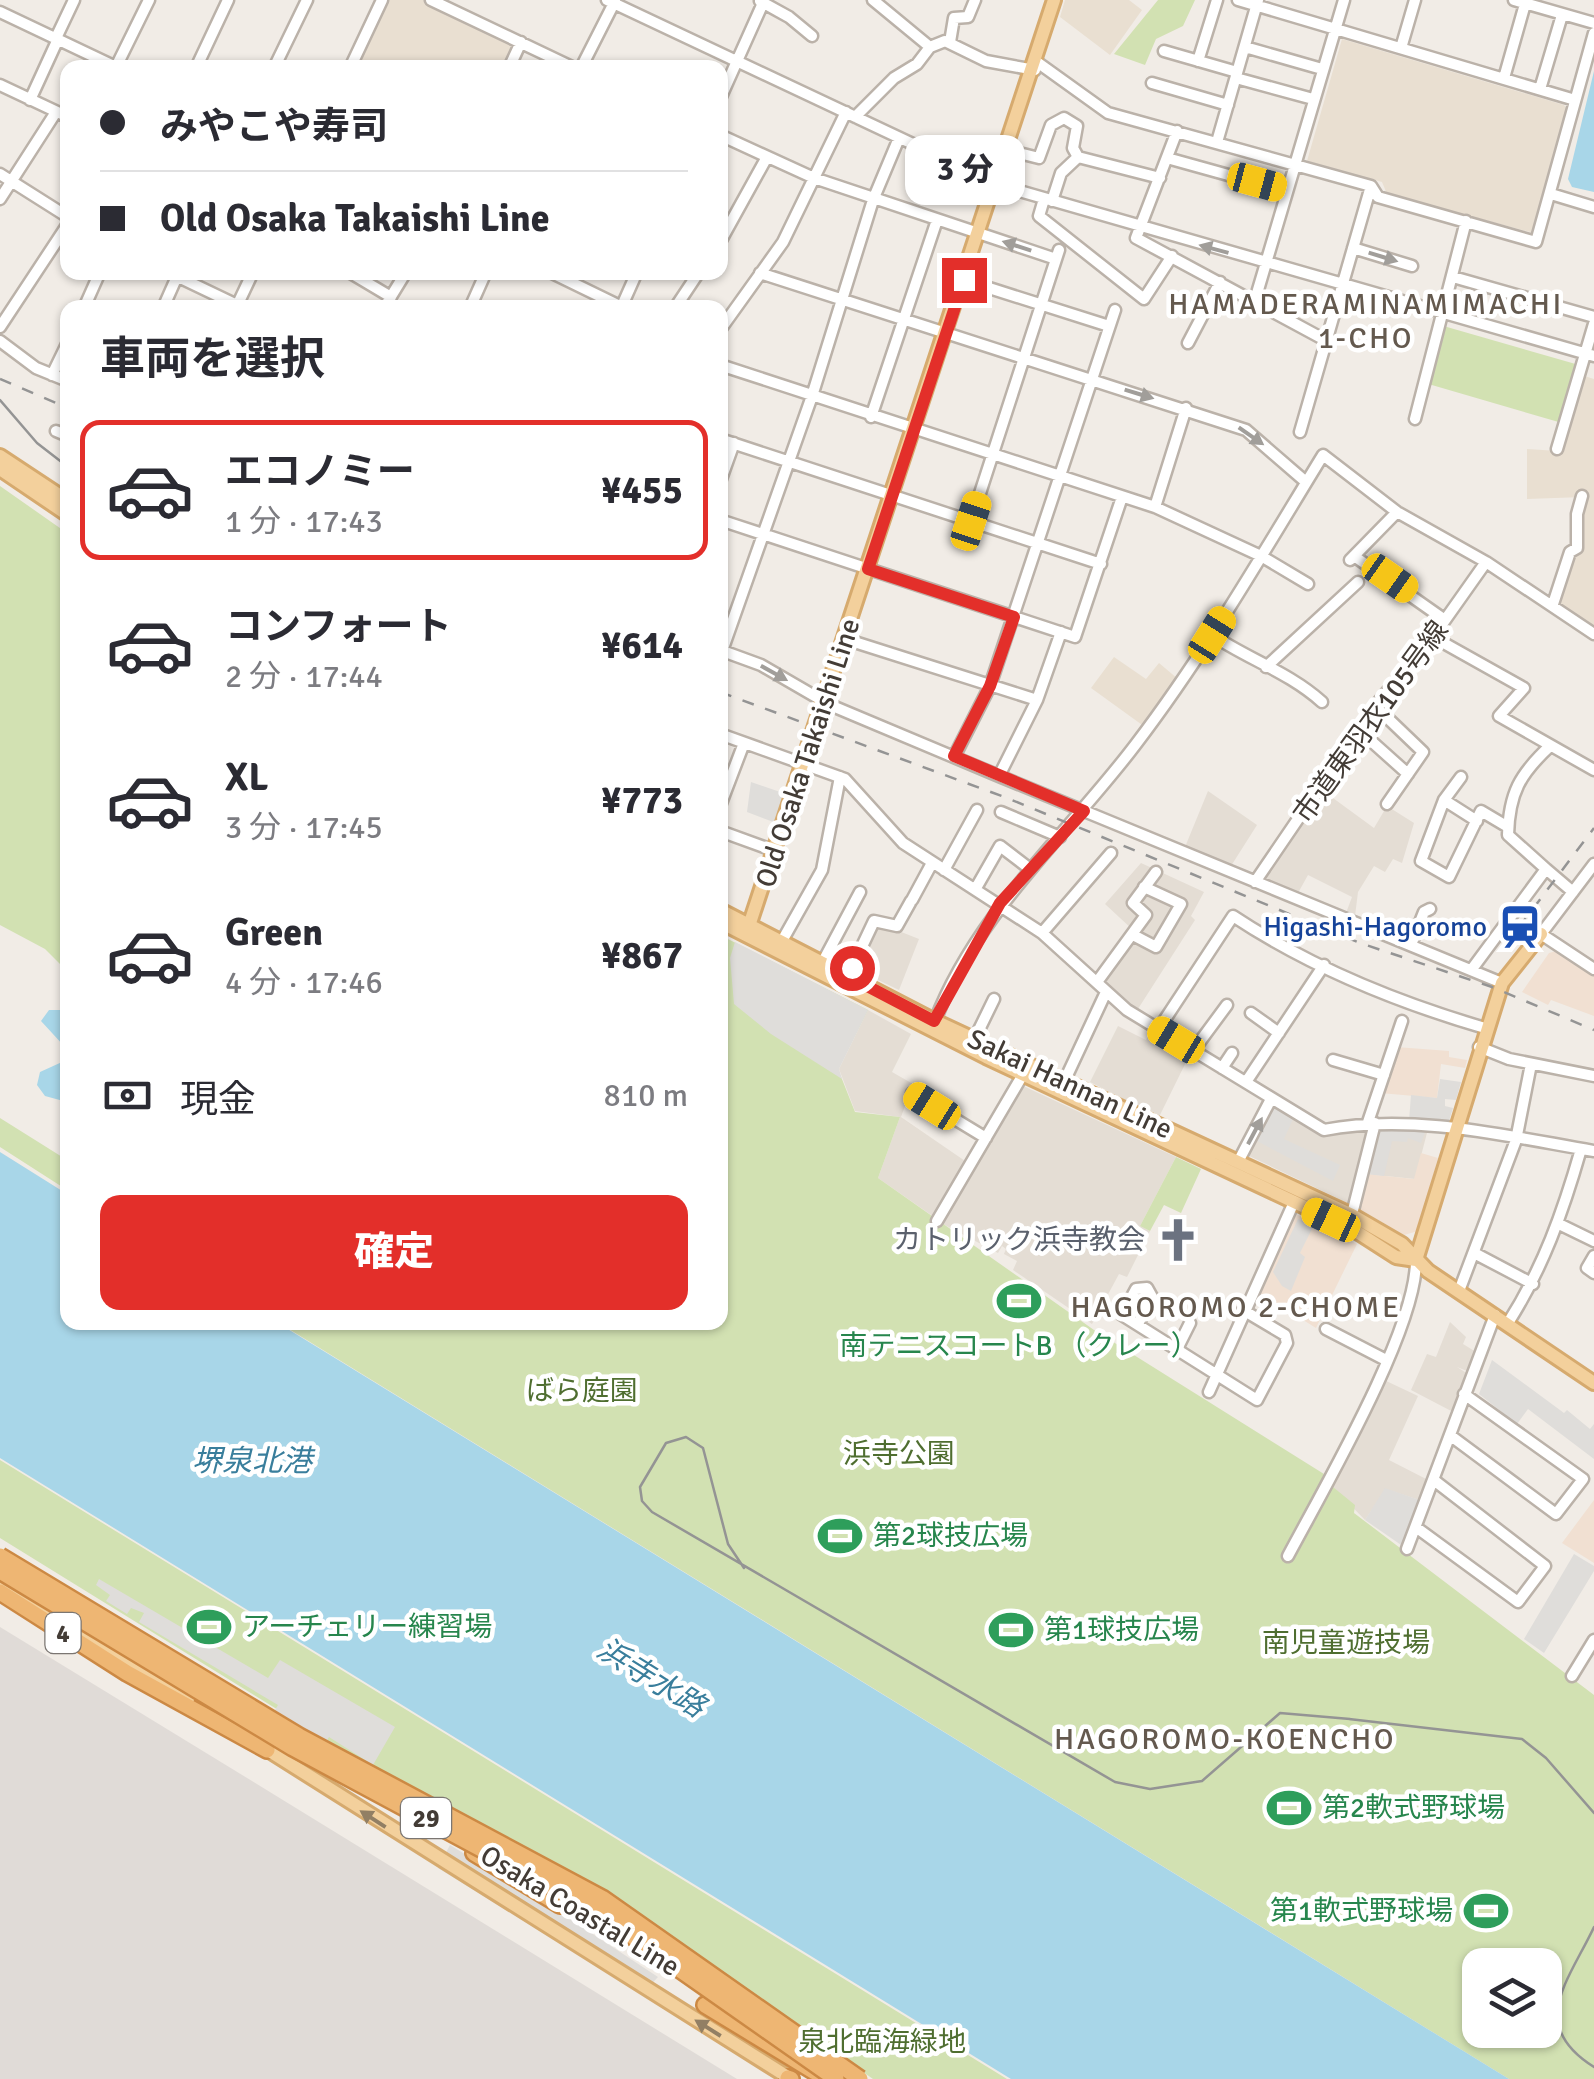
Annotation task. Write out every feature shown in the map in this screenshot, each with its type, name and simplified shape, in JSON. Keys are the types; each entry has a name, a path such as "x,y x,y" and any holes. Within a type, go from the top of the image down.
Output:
{"highway":[{"name":"4","path":"0,1556 299,1736 602,1898 859,2079"},
{"name":"4","path":"0,1571 283,1749"},
{"name":"4","path":"0,1592 127,1673 595,1910 836,2079"},
{"path":"283,1749 560,1906"},
{"path":"705,2004 827,2079"}],"main road":[{"name":"Old Osaka Takaishi Line","path":"749,930 1036,66 1054,0"},
{"path":"0,456 60,496"},
{"path":"0,469 60,510"},
{"name":"Sakai Hannan Line","path":"728,916 820,967 1354,1230 1396,1256 1416,1260"},
{"name":"Sakai Hannan Line","path":"728,924 782,942 820,967 848,976 1026,1070 1064,1082 1238,1162 1402,1244 1416,1260 1594,1383"},
{"path":"1416,1260 1502,983 1541,934"},
{"name":"Osaka Coastal Line","path":"0,1547 283,1749 790,2078"},
{"name":"Osaka Coastal Line","path":"0,1581 283,1749 859,2079"}],"street":[{"path":"30,100 74,0"},
{"path":"120,60 148,0"},
{"path":"200,60 228,0"},
{"path":"278,60 307,0"},
{"path":"354,60 382,0"},
{"path":"431,0 560,60"},
{"path":"873,0 930,47"},
{"path":"950,42 954,18 968,17 975,0"},
{"path":"1198,61 1217,0"},
{"path":"1238,0 1574,100"},
{"path":"1254,300 1344,0"},
{"path":"1401,48 1415,0"},
{"path":"581,60 612,1 995,182 1141,228 1590,354"},
{"path":"728,82 761,1 789,16 812,36"},
{"path":"1504,78 1520,2 1594,23"},
{"path":"1217,142 1258,3"},
{"path":"0,12 103,60"},
{"path":"1540,89 1562,15"},
{"path":"728,319 783,242 850,115 917,64 930,47 950,42 986,60 1036,66 1108,112 1372,186 1378,197 1536,242 1594,33"},
{"path":"513,60 521,42"},
{"path":"1245,47 1322,69"},
{"path":"1164,51 1313,99"},
{"path":"1152,82 1228,105"},
{"path":"0,85 60,114"},
{"path":"0,199 60,118"},
{"path":"1023,154 1040,158 1051,124 1064,118 1077,126 1073,148 1078,156 1160,178"},
{"path":"1178,131 1136,238 1326,341"},
{"path":"728,632 812,396 873,200 899,138"},
{"path":"728,139 873,200 1058,255 971,521"},
{"path":"1078,156 1061,173 1039,216 1144,298 1172,256"},
{"path":"728,228 767,157"},
{"path":"1168,158 1286,190"},
{"path":"0,174 60,215"},
{"path":"1300,432 1372,186"},
{"path":"1550,194 1594,206"},
{"path":"871,417 937,220"},
{"path":"1415,419 1466,221"},
{"path":"0,328 60,234"},
{"path":"1353,248 1412,266"},
{"path":"760,273 1246,430 1306,482"},
{"path":"1454,277 1594,321 1590,354 1556,449"},
{"path":"186,280 225,300"},
{"path":"362,280 390,297"},
{"path":"388,300 401,280"},
{"path":"570,280 609,300"},
{"path":"964,280 1110,326"},
{"path":"1188,343 1220,282"},
{"path":"954,756 990,686 1115,310"},
{"path":"0,341 60,378"},
{"path":"52,375 60,358"},
{"path":"728,369 1154,508 1262,556 1308,584"},
{"path":"1154,508 1186,408"},
{"path":"56,432 60,433"},
{"path":"728,441 1101,564"},
{"path":"728,460 734,443"},
{"path":"934,1021 1000,903 1084,811 1212,635 1323,455 1397,512 1486,562 1594,634"},
{"path":"1553,604 1570,552 1577,548 1577,514 1582,496"},
{"path":"728,522 1076,637 1122,498"},
{"path":"1397,512 1352,558 1445,620"},
{"name":"市道東羽衣105号線","path":"1255,882 1375,706 1433,638 1486,562"},
{"path":"1266,667 1358,582"},
{"path":"999,776 1037,700 1060,632"},
{"path":"1212,635 1266,667 1299,681 1322,702"},
{"path":"845,638 1037,700"},
{"path":"1433,638 1524,688 1499,716 1594,770"},
{"path":"728,653 761,665 825,702 1502,983"},
{"path":"1375,706 1423,752 1388,804"},
{"path":"1360,732 1408,774"},
{"path":"728,737 840,778 903,843 1042,933 1106,992 1158,1030 1324,1130 1371,1122 1455,1127 1594,1151"},
{"path":"728,785 744,744"},
{"path":"1550,746 1513,787 1508,835 1573,892"},
{"path":"1461,776 1444,800 1422,861 1449,877 1481,811 1508,827"},
{"path":"782,942 822,870 840,778"},
{"path":"1444,800 1477,821"},
{"path":"944,870 976,810"},
{"path":"1002,812 1060,837"},
{"path":"728,833 774,851"},
{"path":"976,888 1000,846 1030,868"},
{"path":"1042,933 1111,853"},
{"path":"848,976 874,921 897,926 932,863"},
{"path":"1594,864 1541,934 1594,969"},
{"path":"1472,969 1546,869"},
{"path":"1097,982 1146,915 1133,902 1156,872"},
{"path":"1134,936 1156,947 1180,904 1144,888"},
{"path":"820,967 860,892"},
{"path":"1410,945 1424,912 1430,909"},
{"path":"1158,1030 1232,916 1272,942 1382,996 1486,1028"},
{"path":"1246,1082 1324,965"},
{"path":"1064,1082 1106,992"},
{"path":"974,1040 994,1000"},
{"path":"1194,1051 1216,1013 1227,1004"},
{"path":"1251,1014 1279,1033"},
{"path":"1351,1217 1371,1122 1402,1021"},
{"path":"1479,1047 1531,1064 1594,1076"},
{"path":"1222,1068 1232,1053"},
{"path":"1333,1060 1384,1075"},
{"path":"1460,1291 1516,1140 1531,1064"},
{"path":"938,1221 1026,1070"},
{"path":"912,1093 986,1138"},
{"path":"1238,1162 1271,1099"},
{"path":"1407,1550 1464,1394 1501,1319 1533,1284 1559,1224 1581,1149"},
{"path":"1209,1392 1294,1202"},
{"path":"1559,1224 1594,1241"},
{"path":"1476,1254 1533,1284"},
{"path":"1594,1256 1587,1268 1594,1274"},
{"path":"1288,1556 1386,1360 1416,1279 1416,1260"},
{"path":"1138,1324 1257,1400 1287,1343 1285,1335 1243,1310"},
{"path":"1178,1349 1190,1323"},
{"path":"1326,1329 1386,1360"},
{"path":"1451,1436 1556,1514 1583,1478 1464,1394"},
{"path":"1417,1528 1518,1602 1544,1566 1435,1481"},
{"path":"1572,1676 1594,1640"},
{"path":"1583,1658 1594,1668"}],"shaded area":[{"path":"382,0 431,0 521,42 512,60 354,60"},
{"path":"1065,0 1129,0 1142,10 1110,55 1060,17"},
{"path":"1342,39 1564,105 1567,109 1534,233 1387,194 1382,182 1307,161"},
{"path":"1581,375 1594,379 1594,628 1556,601 1583,497 1527,499 1527,449 1558,451"},
{"path":"1114,657 1146,679 1159,663 1178,679 1145,727 1091,688"},
{"path":"751,782 786,794 776,823 747,812"},
{"path":"1322,790 1374,828 1387,806 1414,823 1402,863 1393,859 1385,872 1374,866 1358,892 1355,916 1346,913 1352,897 1308,875 1298,893 1260,877"},
{"path":"1208,791 1257,825 1231,866 1185,847"},
{"path":"1141,863 1204,892 1191,916 1195,920 1136,1012 1101,984 1128,951 1122,945 1133,930 1105,904"},
{"path":"876,922 919,939 899,990 855,969"},
{"path":"735,942 868,1010 839,1069 842,1079 771,1034 734,1004 730,958"},
{"path":"1556,951 1594,976 1594,1016 1551,1000 1548,1005 1522,992 1549,953"},
{"path":"868,1010 911,1034 892,1072 913,1084 901,1117 968,1163 934,1217 878,1178 900,1117 855,1111 839,1069"},
{"path":"1118,1026 1146,1040 1151,1030 1192,1050 1159,1117 1090,1082"},
{"path":"1396,1047 1449,1051 1449,1057 1467,1060 1465,1068 1441,1064 1437,1098 1380,1093"},
{"path":"1440,1079 1461,1082 1456,1100 1445,1099 1445,1106 1453,1108 1448,1124 1409,1121 1411,1095 1437,1098"},
{"path":"1019,1084 1176,1157 1140,1226 1150,1231 1127,1277 1119,1274 1092,1324 1013,1270 1017,1261 1004,1254 1006,1249 1002,1246 998,1253 943,1224"},
{"path":"1274,1104 1294,1117 1284,1139 1340,1165 1333,1181 1253,1139"},
{"path":"1271,1105 1321,1132 1371,1126 1352,1205 1245,1154"},
{"path":"1427,1127 1421,1143 1408,1138 1407,1142 1392,1141 1384,1176 1366,1174 1378,1128"},
{"path":"1378,1128 1428,1129 1415,1179 1366,1174"},
{"path":"1421,1153 1438,1158 1418,1231 1404,1235 1358,1208 1366,1174 1414,1179"},
{"path":"1294,1213 1357,1244 1316,1328 1258,1292"},
{"path":"1298,1219 1314,1225 1300,1253 1305,1257 1291,1291 1282,1286 1273,1272"},
{"path":"1450,1322 1466,1337 1463,1344 1476,1352 1467,1371 1457,1367 1468,1374 1455,1413 1411,1390 1427,1354 1436,1357"},
{"path":"1492,1360 1564,1413 1567,1410 1590,1429 1594,1424 1594,1459 1528,1409 1517,1424 1479,1394"},
{"path":"1382,1379 1418,1396 1389,1460 1430,1481 1422,1501 1386,1489 1365,1520 1328,1482"},
{"path":"1385,1488 1422,1501 1404,1547 1365,1520"},
{"path":"1594,1500 1594,1563 1562,1543"},
{"path":"1574,1554 1594,1566 1594,1571 1544,1653 1524,1639"},
{"path":"99,1579 268,1678 280,1660 395,1727 373,1765 329,1737 326,1742 275,1710 278,1705 139,1622 144,1613 131,1608 127,1614 106,1601 110,1595 96,1585"},
{"path":"0,1627 252,1781 737,2079 0,2079"},
{"path":"450,1845 658,1977 642,1994 438,1868"}],"green space":[{"path":"1158,0 1195,0 1183,26 1156,39 1145,65 1114,54"},
{"path":"1440,325 1579,365 1562,423 1425,383"},
{"path":"0,486 60,528 60,964 45,949 0,925"},
{"name":"浜寺公園","path":"728,939 868,1010 838,1069 855,1112 900,1117 878,1178 1094,1330 1324,1474 1322,1478 1355,1505 1354,1513 1594,1695 1594,2079 1509,2079 290,1330 728,1330"},
{"path":"0,1118 60,1156 60,1186 0,1147"},
{"path":"1176,1157 1201,1169 1181,1213 1164,1205 1150,1231 1140,1226"},
{"name":"泉北臨海緑地","path":"0,1460 1007,2079 873,2079 615,1897 330,1742 0,1538"}],"water":[{"path":"1594,71 1594,192 1572,187 1568,179"},
{"path":"49,1010 60,1010 60,1042 41,1021"},
{"path":"60,1063 60,1100 45,1096 37,1085 40,1072"},
{"name":"堺泉北港","path":"0,1152 60,1190 60,1330 289,1330 1509,2079 1011,2079 0,1458"}],"tram line":[{"path":"0,400 37,443 60,461"},
{"path":"744,1568 728,1544 703,1448 686,1437 666,1443 640,1487 642,1501 652,1512 1115,1782 1150,1789 1202,1781 1280,1713 1350,1719"},
{"path":"1349,1719 1522,1739 1546,1758 1594,1813"},
{"path":"1594,1927 1565,1984 1558,2019 1562,2035 1594,2067"}],"railway":[{"path":"0,379 60,405"},
{"path":"728,695 1007,798 1360,943 1492,987 1594,1030"},
{"path":"1504,947 1594,828"}],"place":[{"name":"Higashi-Hagoromo","path":"1520,927"},
{"name":"カトリック浜寺教会","path":"1178,1240"},
{"name":"南テニスコートB （クレー）","path":"1019,1301"},
{"name":"第2球技広場","path":"840,1536"},
{"name":"アーチェリー練習場","path":"209,1627"},
{"name":"第1球技広場","path":"1011,1630"},
{"name":"第2軟式野球場","path":"1289,1808"},
{"name":"第1軟式野球場","path":"1486,1911"}],"district":[{"name":"HAMADERAMINAMIMACHI 1-CHO","path":"1366,321"},
{"name":"HAGOROMO 2-CHOME","path":"1236,1307"},
{"name":"HAGOROMO-KOENCHO","path":"1225,1739"}],"route":[{"path":"852,968 848,976 934,1021 1000,903 1084,811 954,756 990,686 1014,617 868,569 964,280"}],"park label":[{"name":"ばら庭園","path":"582,1391"},
{"name":"南児童遊技場","path":"1346,1643"}],"water label":[{"name":"浜寺水路","path":"651,1678"}]}
